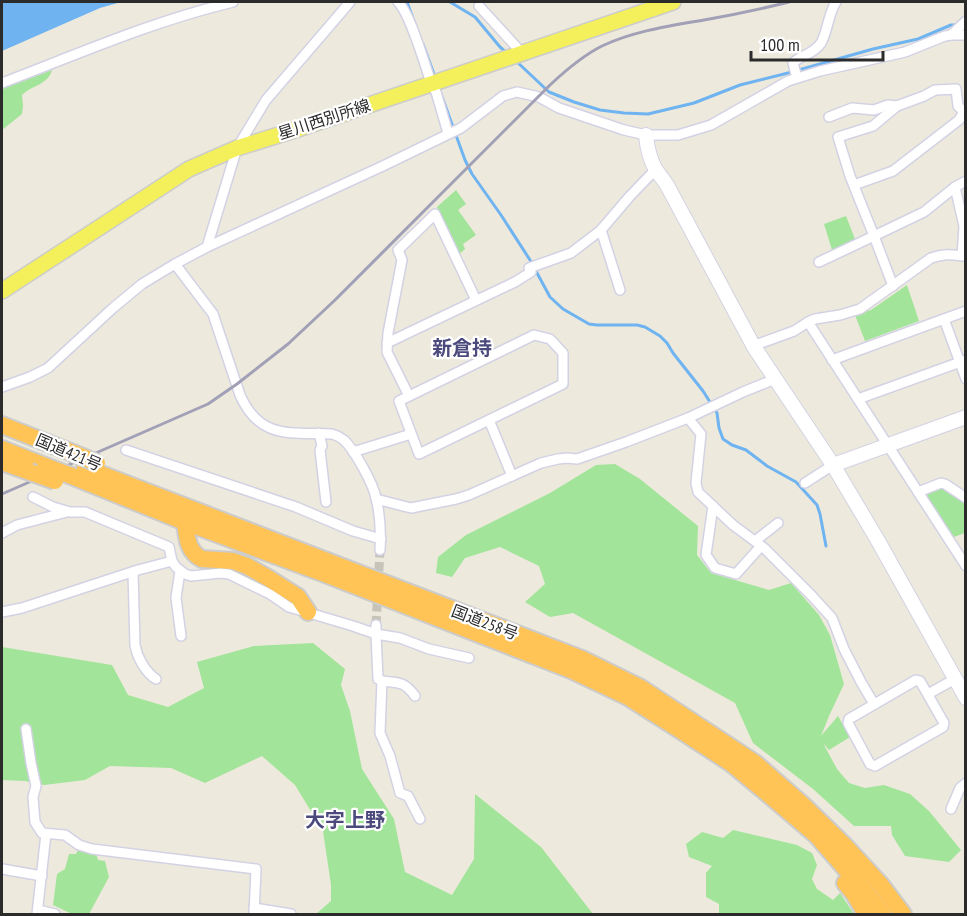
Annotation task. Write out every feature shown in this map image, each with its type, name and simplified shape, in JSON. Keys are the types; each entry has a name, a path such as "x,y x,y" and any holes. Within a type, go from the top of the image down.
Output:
{"highway":[{"name":"国道421号","path":"2,425 67,455"},
{"name":"国道258号","path":"2,436 67,455 91,465 127,491 185,522 571,670 628,697 732,765 774,799 817,836 883,915"},
{"name":"国道258号","path":"2,449 38,469 62,478 127,491 582,659 641,688 755,763 846,847 881,885 903,915"},
{"name":"国道421号","path":"2,462 38,469"},
{"path":"185,522 189,546 198,558 233,561 247,566 298,597 308,612"},
{"path":"817,836 828,862 854,894 866,915"},
{"path":"846,847 869,860 901,895 915,915"}],"main road":[{"name":"星川西別所線","path":"2,291 189,169 237,148 673,2"}],"street":[{"path":"2,82 141,29 197,10 233,2"},
{"path":"207,247 237,148 266,100 350,2"},
{"path":"398,2 408,18 435,82 449,133"},
{"path":"797,78 793,63 814,51 821,43 836,2"},
{"path":"479,6 521,52"},
{"path":"2,387 48,368 142,284 175,264 460,128 503,96 517,92 538,97 559,108 646,135 678,135 696,131 721,120 788,81 820,71 905,52 953,33 965,21"},
{"path":"953,33 966,35"},
{"path":"854,185 893,171 958,120 965,112 958,106 956,89 935,90 897,106 873,126 838,137 854,185 893,286"},
{"path":"829,117 852,108 874,110 888,105 897,106"},
{"path":"646,135 647,147 656,169 668,187 754,347 878,539 960,677 966,698"},
{"path":"387,343 515,282 533,268 571,253 601,230 656,169"},
{"path":"819,262 924,212 966,181"},
{"path":"754,347 794,331 815,319 860,309 931,258 948,253 962,256 964,226 955,187"},
{"path":"409,396 387,352 402,260 398,250 435,214 476,300"},
{"path":"601,230 620,290"},
{"path":"126,450 296,507 380,544 376,499 372,487 345,441 332,434 274,430 264,426 250,412 240,395 213,314 175,264"},
{"path":"832,360 966,311"},
{"path":"944,319 963,361 966,379"},
{"path":"808,322 966,566"},
{"path":"534,335 550,339 563,353 563,384 419,454 399,401 409,396 534,335"},
{"path":"858,399 963,361"},
{"path":"376,499 411,508 456,499 541,463 567,458 577,459 688,418 775,379"},
{"path":"804,483 832,465 966,417"},
{"path":"688,418 700,434 698,492 733,525 758,543 832,618 844,649 874,704"},
{"path":"489,420 512,477"},
{"path":"319,433 326,502"},
{"path":"353,452 411,434"},
{"path":"918,492 941,483 966,498"},
{"path":"33,497 52,507 70,512"},
{"path":"713,506 706,555 715,568 736,574 758,543 778,524"},
{"path":"2,533 17,525 70,512 85,512 169,547 176,567 191,576 229,574 270,594 289,607 376,629 429,649 469,658"},
{"path":"2,612 22,608 172,561"},
{"path":"180,571 176,598 181,636"},
{"path":"133,572 136,653 150,675 156,679"},
{"path":"376,629 378,679 399,682 408,686 415,696"},
{"path":"928,694 960,677"},
{"path":"916,680 920,681 944,723 943,727 875,766 870,764 848,723 849,719 874,704 916,680"},
{"path":"382,681 380,733 390,756 399,793 408,796 420,819"},
{"path":"26,729 36,786 33,797 35,822 42,833 65,835 79,845 92,849 256,869 254,911 291,914"},
{"path":"951,809 960,788 966,783"},
{"path":"46,834 38,912 55,915"},
{"path":"2,868 42,876"}],"green space":[{"path":"52,70 47,79 22,95 22,114 2,130 2,89"},
{"path":"456,190 466,204 458,210 476,235 463,244 465,249 457,256 437,207"},
{"path":"846,216 855,239 832,250 824,224"},
{"path":"907,285 919,321 865,341 855,315 871,310"},
{"path":"615,464 640,479 698,526 697,555 711,573 769,590 791,583 819,615 830,635 844,684 821,736 838,716 850,737 829,750 823,743 837,769 849,783 865,788 884,785 910,794 929,811 961,850 949,862 905,856 892,835 891,826 854,826 813,789 753,743 735,703 573,613 550,617 525,602 545,584 539,566 500,547 465,558 452,577 436,573 438,557 466,535 550,493 596,465"},
{"path":"941,488 965,503 965,533 951,538 926,499 928,493"},
{"path":"313,643 345,669 341,685 350,711 362,769 394,819 405,872 452,895 474,859 475,794 541,847 593,914 316,914 331,901 331,885 323,831 295,785 262,756 205,783 171,768 110,766 85,780 44,785 2,780 2,647 112,665 128,695 168,707 204,688 197,662 254,646"},
{"path":"733,830 797,845 812,853 817,865 812,879 817,889 833,900 840,893 854,914 719,914 719,904 706,897 706,873 712,866 689,857 686,844 702,832 723,838"},
{"path":"79,848 96,853 98,860 105,861 109,877 89,914 72,914 53,905 57,874 65,869 69,854 76,854"}],"water":[{"path":"2,2 121,2 100,8 2,51"}],"waterway":[{"path":"407,2 418,32"},
{"path":"450,2 475,17 507,53"},
{"path":"516,61 549,92 600,110 648,114 694,103 740,85 918,39 951,25 958,25"},
{"path":"423,44 435,77"},
{"path":"441,94 472,174 530,260 550,297 563,309 589,324 637,325 660,336 703,391 717,413 723,439 746,450 767,466 796,482 817,505 826,546"}],"tunnel":[{"path":"376,625 380,550"}],"railway":[{"path":"2,494 208,404 237,384 288,344 334,301 550,85 588,54 614,41 639,33 789,2"}],"district":[{"name":"新倉持","path":"462,348"},
{"name":"大字上野","path":"345,820"}]}
